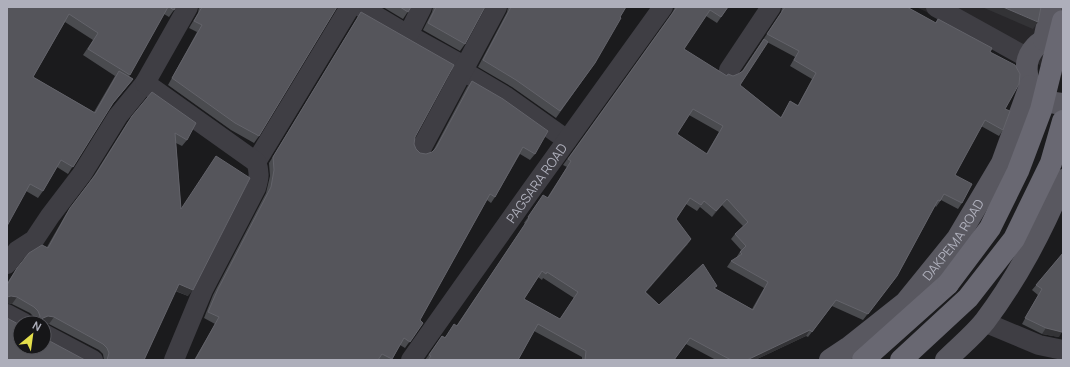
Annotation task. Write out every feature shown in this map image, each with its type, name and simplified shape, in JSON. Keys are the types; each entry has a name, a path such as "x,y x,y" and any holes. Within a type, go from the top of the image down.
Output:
{"highway":[{"path":"863,360 948,284 990,228 1018,171 1041,110 1063,21"},
{"path":"901,360 968,298 1014,239 1051,163 1063,121"}],"main road":[{"path":"1051,7 1054,38 1034,48 1028,58 1026,68 1027,77 1030,86 1036,94 1044,100 1054,104 1063,104"},
{"name":"DAKPEMA ROAD","path":"830,360 848,348 906,302 957,239 1002,163 1030,86"},
{"path":"946,360 984,322 1022,265 1054,203 1063,180"}],"street":[{"path":"7,264 17,251 34,240 82,174 118,116 145,84 188,7"},
{"path":"256,162 350,7"},
{"path":"361,7 464,69 567,140"},
{"path":"408,35 422,7"},
{"path":"421,149 497,7"},
{"name":"PAGSARA ROAD","path":"411,360 663,7"},
{"path":"729,70 771,7"},
{"path":"945,9 1028,58"},
{"path":"145,84 256,162 259,170 259,178 256,188 202,290 174,360"},
{"path":"984,322 1039,345 1063,350"},
{"path":"52,338 93,360"}],"shaded area":[{"path":"916,7 1063,7 1063,76"}],"building":[{"path":"7,7 168,7 130,75 88,49 98,33 69,14 33,77 95,113 119,71 133,79 113,103 73,167 61,160 43,191 30,184 7,226"},
{"path":"169,7 176,7 174,10"},
{"path":"202,7 337,7 259,136 235,123 172,78 202,25 194,21"},
{"path":"400,7 411,7 408,12"},
{"path":"436,7 485,7 465,44 428,23"},
{"path":"511,7 626,7 595,63 560,111 516,80 483,60"},
{"path":"677,7 728,7 721,17 710,10 684,49 727,76 728,74 733,76 743,71 764,39 768,42 740,85 781,118 790,101 798,106 816,73 794,60 799,51 767,34 785,7 907,7 936,23 938,19 992,48 990,52 1015,65 1020,74 1019,84 1005,109 1010,111 1003,130 985,120 955,175 972,184 962,203 944,194 940,201 938,200 897,276 868,314 836,300 812,332 810,330 747,360 731,360 690,338 674,360 585,360 586,351 538,324 518,360 428,360 431,356 429,355 442,336 445,338 454,324 457,326 543,195 548,198 571,161 568,159","holes":["693,109 723,126 707,154 677,134","690,198 701,205 704,201 716,211 727,199 748,222 735,234 746,246 740,252 742,254 731,261 768,282 753,310 714,288 717,286 703,264 659,305 645,292 691,239 676,219","542,271 546,274 547,272 578,292 560,319 524,299"]},
{"path":"1003,7 1041,7 1038,22"},
{"path":"361,12 454,65 415,137 414,144 420,153 426,154 432,152 436,148 472,81 503,99 548,131 535,154 523,147 495,197 490,194 420,320 423,323 410,342 404,338 392,359 382,354 378,360 195,360 219,317 208,312 218,289 271,187 274,170 273,157"},
{"path":"152,92 196,123 187,140 175,133 181,209 216,156 250,178 193,290 179,284 144,360 107,360 109,353 103,344 52,317 52,315 40,315 34,307 17,297 7,297 7,285 17,268 29,253 42,245 48,248 70,208 96,174 132,116"},
{"path":"1063,253 1062,332 1046,328 1025,318 1042,289 1036,285"},
{"path":"7,318 12,321 12,355 52,355 52,342 85,360 7,360"}]}
